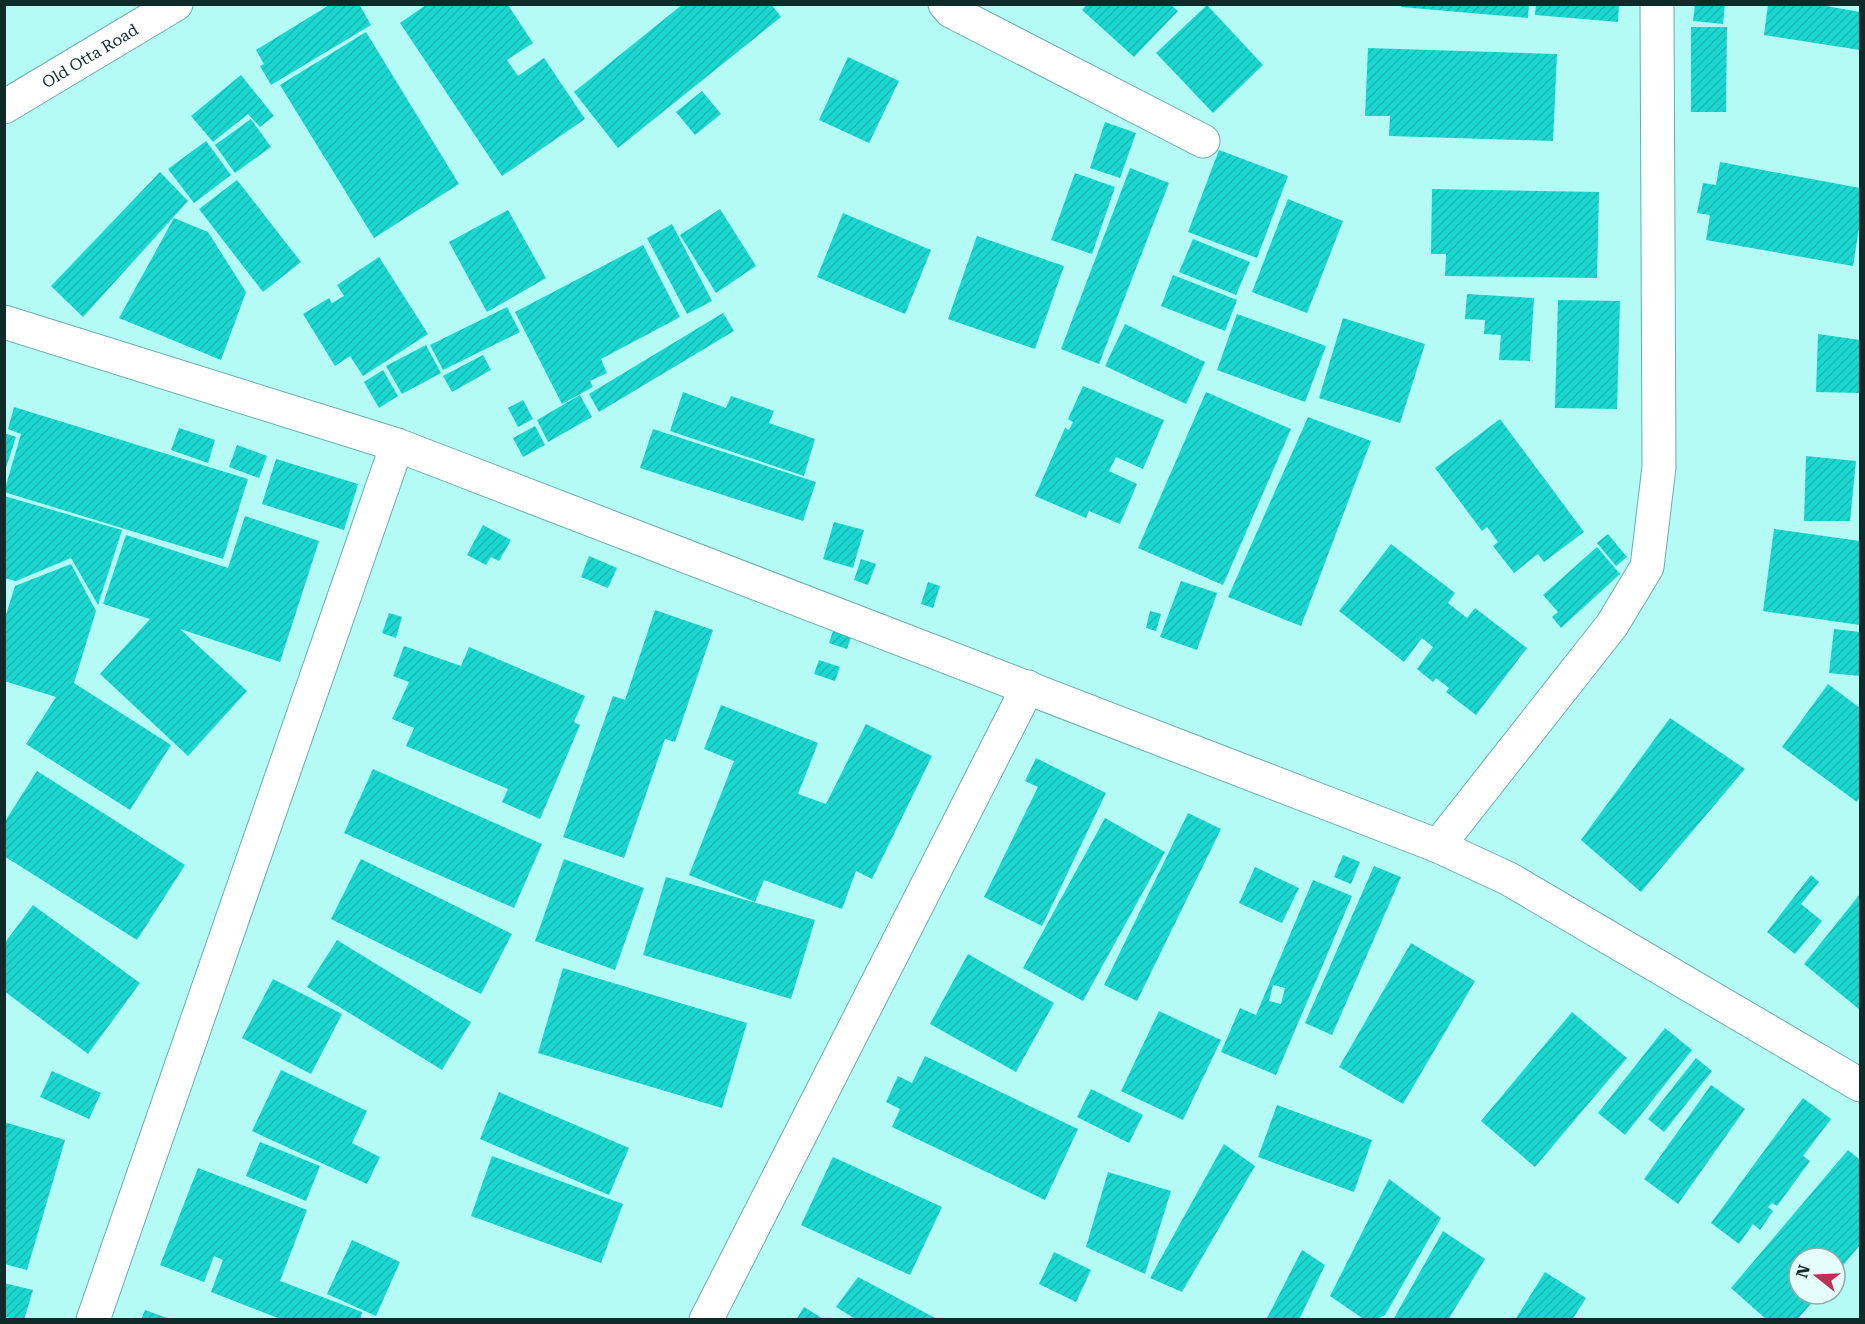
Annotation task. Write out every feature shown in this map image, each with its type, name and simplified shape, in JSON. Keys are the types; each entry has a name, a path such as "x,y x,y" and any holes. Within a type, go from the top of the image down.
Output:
{"street":[{"name":"Old Otta Road","path":"4,107 176,4"},
{"path":"945,4 951,11 1203,141"},
{"path":"1438,846 1612,625 1647,567 1659,467 1657,4"},
{"path":"4,321 397,445 1438,846 1509,879 1860,1085"},
{"path":"93,1320 397,445"},
{"path":"706,1320 1028,687"}],"building":[{"path":"331,4 359,4 371,25 271,85 260,66 264,64 256,50"},
{"path":"683,4 771,4 781,17 618,148 574,92"},
{"path":"1087,4 1170,4 1178,11 1134,57 1082,10"},
{"path":"1402,4 1529,4 1528,18 1401,7"},
{"path":"1536,4 1619,4 1618,22 1535,15"},
{"path":"1695,4 1725,4 1723,24 1693,21"},
{"path":"1768,4 1815,4 1860,12 1860,50 1764,35"},
{"path":"426,5 508,5 533,43 507,60 518,76 544,58 585,119 502,176 400,23"},
{"path":"1207,5 1263,65 1213,113 1156,53"},
{"path":"1691,27 1727,27 1726,112 1691,112"},
{"path":"366,32 459,184 374,238 280,85"},
{"path":"1368,48 1557,54 1553,141 1389,136 1390,116 1365,116"},
{"path":"848,57 899,81 869,143 819,120"},
{"path":"241,75 274,116 260,127 248,114 213,142 191,116"},
{"path":"702,91 721,114 695,135 676,112"},
{"path":"251,119 271,147 235,173 215,145"},
{"path":"1105,122 1136,133 1120,178 1090,168"},
{"path":"206,141 231,175 194,203 168,169"},
{"path":"1219,150 1288,176 1257,258 1188,232"},
{"path":"1720,162 1860,188 1860,222 1853,266 1706,240 1710,215 1697,213 1703,183 1716,185"},
{"path":"1130,168 1169,183 1099,364 1061,349"},
{"path":"160,172 188,201 83,317 51,286"},
{"path":"1075,173 1115,187 1092,254 1051,240"},
{"path":"237,180 301,262 263,292 199,209"},
{"path":"1432,189 1599,192 1597,278 1445,276 1446,254 1431,254"},
{"path":"1288,199 1343,221 1307,313 1252,292"},
{"path":"720,209 756,266 716,293 680,235"},
{"path":"508,210 546,278 487,312 449,242"},
{"path":"843,213 931,250 905,314 817,277"},
{"path":"174,218 208,232 246,292 221,360 119,318"},
{"path":"672,224 712,301 687,314 647,238"},
{"path":"977,236 1064,266 1035,349 948,319"},
{"path":"1193,239 1250,262 1236,295 1179,272"},
{"path":"643,245 680,317 601,359 607,373 590,381 593,387 562,404 515,312"},
{"path":"379,257 428,334 363,376 350,356 335,366 303,314 329,298 332,303 344,296 337,285"},
{"path":"1173,275 1237,300 1225,331 1161,306"},
{"path":"1467,294 1534,298 1530,361 1499,360 1501,335 1484,334 1485,320 1465,319"},
{"path":"1558,300 1620,301 1617,409 1555,408"},
{"path":"507,307 520,332 443,370 430,345"},
{"path":"723,313 734,331 599,412 589,394"},
{"path":"1237,314 1326,346 1305,402 1217,370"},
{"path":"1343,318 1425,344 1400,423 1319,398"},
{"path":"1125,324 1205,362 1186,404 1105,366"},
{"path":"1818,334 1860,340 1860,393 1816,392"},
{"path":"426,345 441,373 402,394 386,366"},
{"path":"483,355 491,370 452,392 443,376"},
{"path":"383,370 398,396 379,408 364,382"},
{"path":"1083,386 1164,420 1143,469 1116,457 1109,471 1137,484 1120,524 1089,511 1086,518 1035,496 1065,428 1069,430 1073,422 1068,419"},
{"path":"683,392 726,408 731,396 774,411 769,423 815,439 804,476 670,431"},
{"path":"1206,392 1291,429 1223,585 1138,548"},
{"path":"580,395 592,417 548,442 537,420"},
{"path":"523,400 533,419 518,427 508,408"},
{"path":"14,407 248,479 223,559 4,492 21,434 8,429"},
{"path":"1308,417 1371,441 1301,626 1228,597"},
{"path":"1500,419 1584,532 1544,562 1538,554 1514,573 1493,546 1498,542 1487,527 1482,531 1435,468"},
{"path":"535,426 545,445 523,457 513,438"},
{"path":"179,428 215,440 208,463 171,450"},
{"path":"653,429 816,482 803,521 640,468"},
{"path":"4,433 16,437 5,471 4,471"},
{"path":"237,445 267,456 259,478 229,467"},
{"path":"1806,456 1856,461 1850,521 1804,521"},
{"path":"276,459 358,484 344,530 262,504"},
{"path":"4,496 122,530 98,605 71,558 16,581 4,578"},
{"path":"245,516 319,541 280,662 180,629 247,691 188,756 100,674 150,619 103,604 126,535 228,568"},
{"path":"834,522 864,530 853,568 823,559"},
{"path":"483,525 511,540 499,561 491,557 486,565 467,555"},
{"path":"1774,529 1860,541 1860,625 1763,611"},
{"path":"1608,534 1627,557 1616,566 1597,543"},
{"path":"1391,544 1455,593 1448,603 1467,618 1475,608 1527,648 1476,715 1446,692 1449,688 1436,678 1433,682 1417,669 1433,647 1422,638 1404,662 1339,611"},
{"path":"1597,547 1620,574 1561,628 1552,617 1558,612 1543,595"},
{"path":"589,556 617,568 608,588 581,577"},
{"path":"861,559 876,564 868,585 854,580"},
{"path":"71,564 96,611 74,683 171,745 130,810 26,744 56,697 4,681 4,621 15,586"},
{"path":"1181,581 1217,593 1197,650 1160,637"},
{"path":"928,582 940,586 933,608 921,604"},
{"path":"655,610 713,630 675,742 665,739 624,858 563,837 613,696 625,700"},
{"path":"1150,611 1161,614 1156,631 1146,628"},
{"path":"389,613 402,617 396,638 382,633"},
{"path":"834,628 852,634 847,649 829,643"},
{"path":"1834,629 1860,632 1860,676 1829,673"},
{"path":"404,646 461,666 469,647 585,696 574,722 580,725 540,819 502,802 508,789 406,746 414,728 392,719 409,682 393,676"},
{"path":"819,660 840,667 835,681 814,674"},
{"path":"1828,684 1860,708 1860,797 1857,802 1782,747"},
{"path":"721,705 818,743 798,794 826,804 866,724 932,756 872,879 856,871 842,909 764,880 755,902 689,875 734,761 704,749"},
{"path":"1670,718 1745,769 1641,892 1581,840"},
{"path":"1036,758 1106,793 1042,926 984,897 1038,787 1025,781"},
{"path":"373,769 542,844 514,908 344,833"},
{"path":"37,771 185,865 137,940 4,856 4,823"},
{"path":"1188,813 1221,829 1137,1001 1104,985"},
{"path":"1105,818 1165,852 1083,1001 1023,968"},
{"path":"1343,855 1360,862 1351,884 1334,877"},
{"path":"361,859 512,934 481,994 331,919"},
{"path":"564,859 644,888 615,970 535,941"},
{"path":"1374,866 1401,877 1332,1035 1305,1023"},
{"path":"1255,867 1299,888 1282,923 1239,903"},
{"path":"1811,875 1819,882 1801,904 1822,921 1795,954 1767,932"},
{"path":"666,877 815,920 791,999 643,955"},
{"path":"1313,880 1352,896 1276,1075 1221,1052 1240,1008 1256,1015","holes":["1273,985 1285,988 1281,1004 1269,1001"]},
{"path":"1860,894 1860,1010 1804,964"},
{"path":"33,905 140,983 88,1054 4,991 4,944"},
{"path":"337,940 471,1022 442,1070 307,987"},
{"path":"1411,943 1475,981 1403,1104 1339,1067"},
{"path":"968,954 1054,1003 1016,1072 930,1024"},
{"path":"563,968 747,1023 722,1108 538,1053"},
{"path":"273,979 342,1014 311,1074 242,1038"},
{"path":"1159,1011 1221,1040 1183,1120 1121,1091"},
{"path":"1572,1012 1627,1058 1535,1167 1481,1121"},
{"path":"1665,1028 1692,1050 1625,1135 1598,1113"},
{"path":"925,1056 1078,1129 1045,1200 892,1127 900,1109 886,1102 898,1076 912,1083"},
{"path":"1696,1058 1712,1071 1664,1132 1648,1119"},
{"path":"281,1070 367,1111 352,1143 380,1157 367,1184 252,1131"},
{"path":"52,1071 101,1093 89,1119 40,1097"},
{"path":"1711,1085 1745,1109 1678,1204 1644,1179"},
{"path":"1091,1089 1143,1115 1129,1143 1077,1117"},
{"path":"499,1092 629,1148 609,1195 480,1139"},
{"path":"1803,1098 1831,1119 1803,1156 1810,1161 1777,1206 1772,1203 1768,1207 1773,1211 1760,1230 1753,1224 1739,1244 1711,1223"},
{"path":"1277,1105 1372,1140 1354,1192 1258,1157"},
{"path":"4,1122 65,1140 27,1270 4,1264"},
{"path":"260,1142 320,1166 306,1201 246,1176"},
{"path":"1224,1144 1255,1166 1182,1292 1150,1278"},
{"path":"1848,1150 1860,1160 1860,1245 1847,1261 1847,1246 1787,1246 1787,1306 1809,1306 1797,1320 1767,1320 1731,1288"},
{"path":"492,1156 623,1204 601,1263 471,1216"},
{"path":"833,1157 942,1207 910,1275 801,1225"},
{"path":"198,1168 307,1210 280,1281 362,1312 360,1320 283,1320 211,1292 223,1260 214,1256 204,1282 160,1265"},
{"path":"1108,1172 1171,1191 1145,1274 1086,1247"},
{"path":"1389,1179 1441,1218 1385,1315 1375,1320 1365,1320 1330,1296"},
{"path":"1443,1231 1485,1259 1448,1320 1393,1320"},
{"path":"352,1240 400,1262 376,1316 327,1294"},
{"path":"1302,1250 1325,1265 1299,1320 1266,1320"},
{"path":"1054,1252 1091,1270 1076,1302 1039,1284"},
{"path":"1545,1272 1586,1298 1572,1320 1515,1320"},
{"path":"858,1277 939,1320 857,1320 836,1307"},
{"path":"4,1283 33,1290 24,1320 4,1317"},
{"path":"804,1307 825,1320 796,1320"},
{"path":"145,1310 170,1319 170,1320 141,1320"}]}
